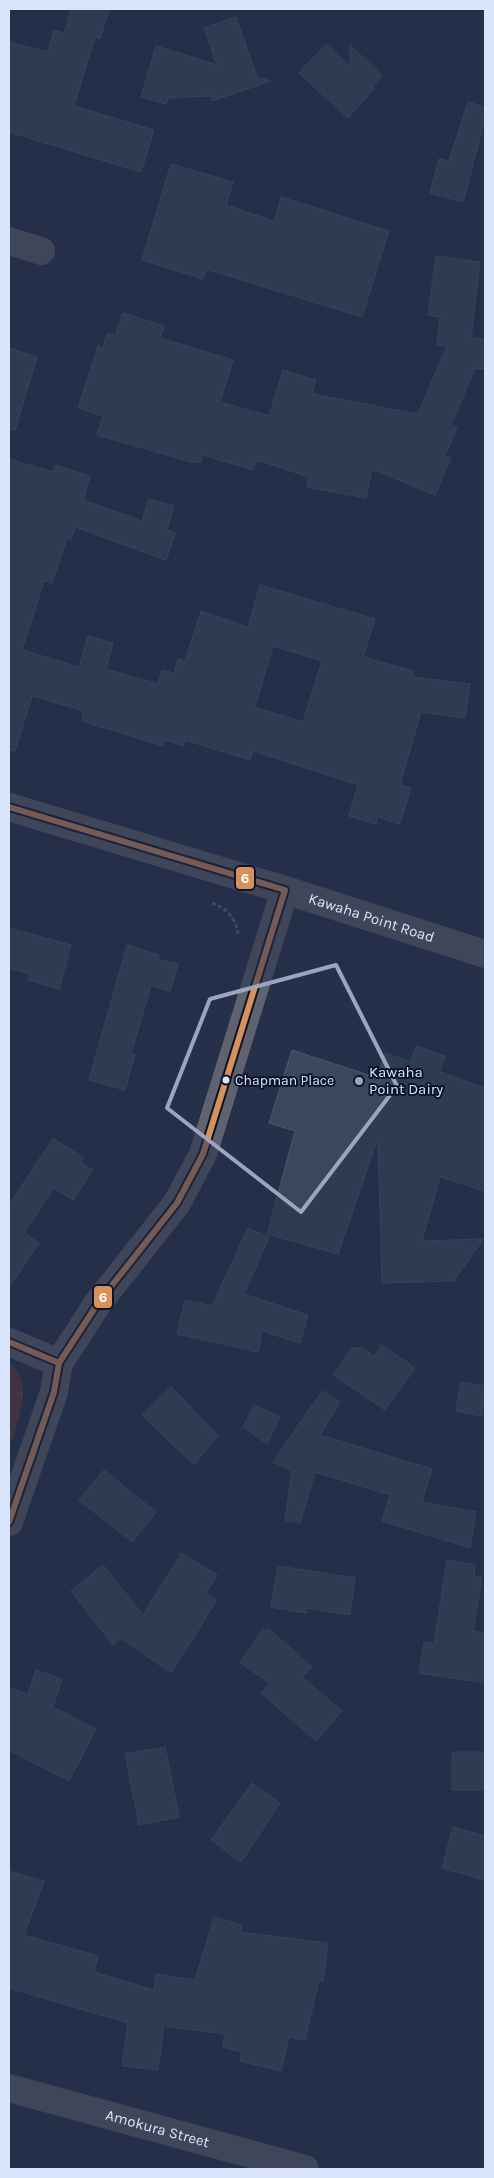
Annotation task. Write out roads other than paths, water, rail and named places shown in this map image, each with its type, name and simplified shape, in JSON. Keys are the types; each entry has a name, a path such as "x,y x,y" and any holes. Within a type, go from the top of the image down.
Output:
{"street":[{"path":"9,241 41,251"},
{"name":"Kawaha Point Road","path":"9,807 285,890 482,952"},
{"path":"9,1522 54,1392 59,1363 98,1303 177,1203 203,1154 285,890"},
{"path":"9,1342 59,1363"},
{"name":"Amokura Street","path":"9,2088 305,2169"}],"place":[{"name":"Chapman Place","path":"226,1080"},
{"name":"Kawaha Point Dairy","path":"359,1081"}]}
